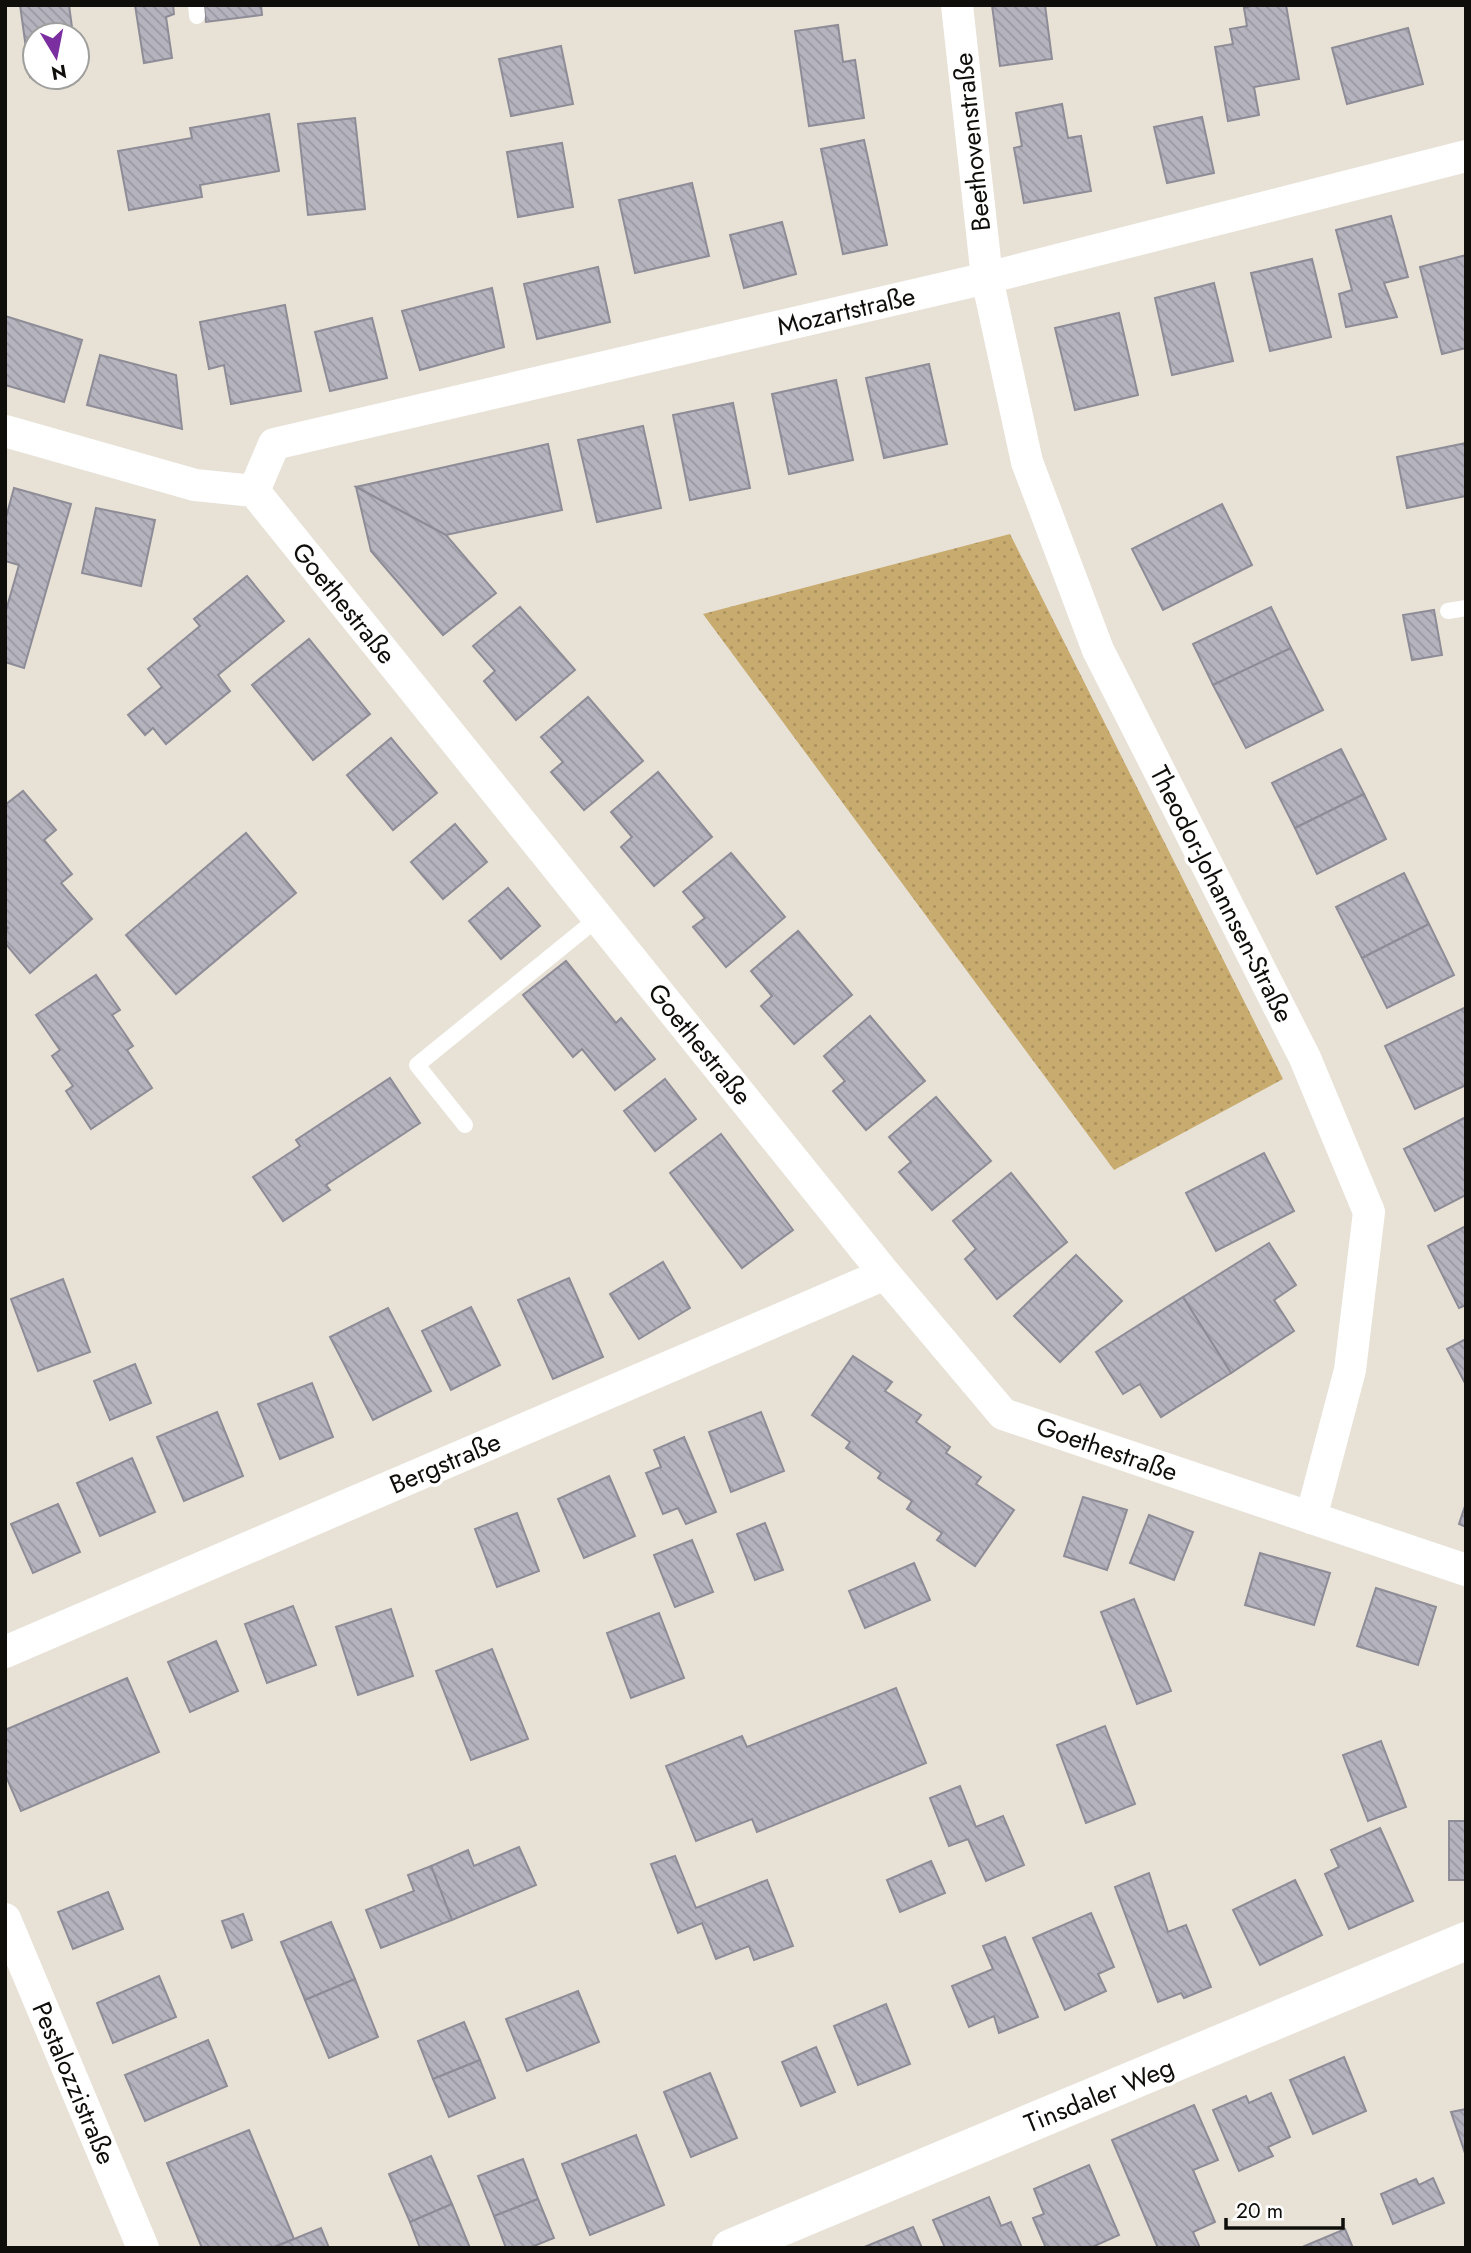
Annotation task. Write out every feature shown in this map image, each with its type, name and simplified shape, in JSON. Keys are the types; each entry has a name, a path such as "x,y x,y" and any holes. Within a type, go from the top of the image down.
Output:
{"street":[{"name":"Beethovenstraße","path":"957,5 987,278"},
{"name":"Mozartstraße","path":"254,491 274,444 987,278 1466,156"},
{"name":"Theodor-Johannsen-Straße","path":"987,278 1027,462 1098,650 1306,1058 1369,1212 1350,1370 1311,1518"},
{"path":"5,431 195,485 254,491"},
{"name":"Goethestraße","path":"254,491 885,1273 1003,1414 1466,1570"},
{"name":"Bergstraße","path":"5,1652 885,1273"},
{"name":"Pestalozzistraße","path":"5,1919 144,2248"},
{"name":"Tinsdaler Weg","path":"731,2248 1466,1941"}],"lane":[{"path":"1448,611 1466,608"},
{"path":"465,1125 417,1065 598,918"}],"shaded area":[{"path":"1010,534 1283,1079 1114,1170 703,614"}],"building":[{"path":"20,5 69,5 71,21 22,21"},
{"path":"135,5 173,5 174,14 166,17 172,58 144,63"},
{"path":"204,5 261,5 262,15 206,22"},
{"path":"992,5 1045,5 1052,59 1000,66"},
{"path":"1254,5 1286,5 1299,79 1254,87 1259,115 1228,121 1215,47 1233,44 1230,29 1247,26 1244,8"},
{"path":"838,25 843,62 855,60 864,118 809,126 795,31"},
{"path":"1408,28 1423,84 1347,104 1332,48"},
{"path":"561,46 573,104 511,116 499,59"},
{"path":"1062,104 1068,138 1081,136 1091,191 1024,203 1014,148 1022,146 1016,113"},
{"path":"269,114 279,171 200,185 202,197 129,210 118,151 192,138 190,128"},
{"path":"1202,117 1214,173 1167,183 1154,127"},
{"path":"355,118 365,209 308,215 298,124"},
{"path":"864,140 887,245 843,254 821,149"},
{"path":"562,143 573,207 518,217 507,152"},
{"path":"692,183 709,256 635,273 619,200"},
{"path":"1391,216 1408,277 1384,283 1397,317 1346,327 1339,294 1352,290 1336,230"},
{"path":"782,222 796,274 744,288 730,235"},
{"path":"1466,255 1466,348 1442,354 1420,267"},
{"path":"1312,259 1331,337 1270,351 1251,273"},
{"path":"598,267 610,322 537,339 524,284"},
{"path":"1214,283 1233,361 1172,375 1155,298"},
{"path":"492,288 504,347 420,370 402,311"},
{"path":"285,305 301,391 231,404 224,365 209,369 200,322"},
{"path":"1119,313 1138,395 1075,410 1055,328"},
{"path":"5,316 82,340 64,402 5,385"},
{"path":"372,318 387,378 330,391 315,332"},
{"path":"100,355 176,375 182,429 87,405"},
{"path":"929,364 947,444 884,458 866,378"},
{"path":"836,380 853,460 789,474 772,394"},
{"path":"733,403 750,488 690,500 673,415"},
{"path":"643,426 661,508 597,522 578,440"},
{"path":"1466,443 1466,496 1407,508 1397,457"},
{"path":"548,444 562,510 446,535 356,487"},
{"path":"356,487 446,535 496,593 443,635 371,551"},
{"path":"14,488 71,504 24,668 5,662 5,614 19,565 5,561 5,521"},
{"path":"1222,504 1252,565 1163,610 1132,549"},
{"path":"96,508 155,520 141,586 82,573"},
{"path":"247,576 284,621 218,675 230,691 166,744 153,728 145,735 128,715 162,687 148,669 200,626 194,619"},
{"path":"520,607 575,670 516,720 484,681 495,671 473,646"},
{"path":"1271,607 1291,648 1213,685 1193,644"},
{"path":"1434,610 1442,655 1412,660 1403,615"},
{"path":"309,639 370,714 313,760 252,685"},
{"path":"1291,648 1323,710 1246,748 1213,685"},
{"path":"588,697 643,761 584,810 551,772 563,762 541,737"},
{"path":"391,738 437,793 393,830 347,775"},
{"path":"1341,749 1364,794 1295,828 1272,783"},
{"path":"658,772 712,837 654,886 621,847 632,837 611,812"},
{"path":"23,791 56,830 44,840 72,874 61,883 92,919 30,973 5,943 5,931 8,928 5,925 5,805"},
{"path":"1364,794 1386,839 1317,874 1295,828"},
{"path":"455,824 487,862 443,899 411,862"},
{"path":"246,833 296,893 176,994 126,935"},
{"path":"731,853 785,917 726,967 693,927 705,918 683,892"},
{"path":"1404,873 1429,924 1362,958 1336,907"},
{"path":"508,888 540,926 501,959 469,921"},
{"path":"1429,924 1454,975 1387,1008 1362,958"},
{"path":"798,931 852,995 794,1044 761,1006 772,996 751,971"},
{"path":"566,961 616,1023 621,1018 655,1059 615,1090 582,1049 573,1057 523,995"},
{"path":"96,975 120,1010 112,1015 133,1046 127,1050 152,1088 91,1129 66,1091 73,1086 52,1056 60,1050 36,1015"},
{"path":"1466,1007 1466,1085 1415,1109 1385,1046"},
{"path":"870,1016 925,1081 866,1130 833,1091 845,1081 824,1056"},
{"path":"390,1078 420,1123 326,1185 330,1190 283,1221 253,1177 300,1146 296,1140"},
{"path":"665,1079 696,1119 655,1151 624,1111"},
{"path":"936,1097 991,1161 932,1210 899,1172 911,1162 889,1137"},
{"path":"1466,1117 1466,1195 1435,1211 1404,1149"},
{"path":"721,1134 793,1230 742,1268 670,1173"},
{"path":"1264,1153 1294,1211 1216,1251 1186,1193"},
{"path":"1011,1173 1067,1242 997,1299 965,1259 976,1249 953,1221"},
{"path":"1466,1226 1466,1305 1459,1308 1428,1246"},
{"path":"1269,1243 1296,1285 1274,1300 1294,1331 1231,1373 1183,1297"},
{"path":"1076,1255 1122,1301 1060,1362 1014,1316"},
{"path":"663,1262 690,1308 639,1339 610,1294"},
{"path":"569,1278 603,1357 553,1379 518,1300"},
{"path":"63,1279 90,1352 38,1371 11,1299"},
{"path":"1183,1297 1231,1373 1161,1417 1140,1384 1123,1394 1096,1352"},
{"path":"471,1307 500,1365 451,1390 422,1331"},
{"path":"388,1308 431,1391 373,1420 330,1337"},
{"path":"1466,1339 1466,1385 1447,1349"},
{"path":"853,1356 892,1382 885,1391 921,1415 916,1422 950,1447 946,1453 981,1477 976,1484 1014,1510 975,1566 937,1540 942,1533 907,1509 912,1501 878,1478 881,1473 846,1448 850,1442 812,1415"},
{"path":"135,1364 151,1403 110,1420 94,1381"},
{"path":"312,1383 333,1437 280,1459 258,1404"},
{"path":"217,1412 243,1476 184,1501 157,1437"},
{"path":"761,1412 784,1471 731,1492 709,1432"},
{"path":"684,1437 716,1512 686,1524 678,1508 663,1514 646,1473 661,1467 654,1450"},
{"path":"132,1458 155,1512 100,1536 77,1483"},
{"path":"609,1476 635,1536 584,1558 558,1499"},
{"path":"1083,1497 1127,1510 1107,1570 1064,1556"},
{"path":"1466,1503 1466,1527 1459,1524"},
{"path":"58,1504 80,1552 33,1573 11,1524"},
{"path":"517,1513 539,1571 497,1587 475,1529"},
{"path":"1149,1515 1193,1532 1174,1580 1130,1563"},
{"path":"765,1523 783,1570 755,1580 737,1534"},
{"path":"692,1540 713,1592 675,1607 654,1555"},
{"path":"1260,1553 1330,1573 1314,1625 1245,1605"},
{"path":"914,1563 930,1600 865,1628 849,1591"},
{"path":"1376,1588 1436,1607 1418,1665 1357,1646"},
{"path":"1134,1599 1171,1691 1137,1704 1101,1612"},
{"path":"293,1606 316,1665 267,1683 245,1624"},
{"path":"391,1609 413,1676 358,1695 336,1627"},
{"path":"659,1613 684,1678 631,1698 607,1633"},
{"path":"216,1641 238,1691 190,1712 168,1662"},
{"path":"492,1649 528,1739 471,1760 436,1671"},
{"path":"127,1678 159,1752 21,1811 5,1774 5,1730"},
{"path":"896,1688 926,1763 757,1832 752,1819 696,1841 666,1766 742,1736 747,1747"},
{"path":"1105,1726 1135,1804 1086,1823 1057,1745"},
{"path":"1381,1741 1406,1807 1368,1821 1343,1755"},
{"path":"960,1786 976,1827 1003,1816 1024,1865 986,1881 968,1839 949,1846 930,1798"},
{"path":"1449,1821 1466,1821 1466,1880 1449,1880"},
{"path":"1380,1828 1413,1901 1349,1929 1325,1874 1339,1867 1331,1850"},
{"path":"519,1847 536,1885 452,1920 431,1866 468,1850 474,1866"},
{"path":"675,1856 696,1908 767,1880 793,1946 754,1960 749,1946 716,1959 702,1923 678,1933 651,1864"},
{"path":"931,1861 945,1893 900,1912 887,1880"},
{"path":"431,1866 452,1920 381,1948 366,1910 414,1891 408,1875"},
{"path":"1149,1873 1168,1932 1186,1925 1211,1987 1184,1998 1181,1993 1158,2002 1115,1887"},
{"path":"1295,1880 1322,1935 1260,1965 1233,1910"},
{"path":"108,1892 123,1929 73,1949 58,1912"},
{"path":"1091,1913 1114,1967 1098,1974 1106,1991 1065,2010 1033,1938"},
{"path":"243,1914 252,1940 232,1948 222,1921"},
{"path":"331,1922 355,1979 305,2000 281,1942"},
{"path":"1005,1937 1038,2017 999,2033 994,2016 969,2027 952,1986 993,1969 983,1946"},
{"path":"159,1976 176,2017 113,2043 97,2003"},
{"path":"355,1979 378,2037 329,2058 305,2000"},
{"path":"578,1991 599,2042 527,2071 506,2019"},
{"path":"886,2004 910,2064 858,2085 834,2026"},
{"path":"464,2022 480,2060 433,2079 418,2041"},
{"path":"208,2040 227,2086 145,2121 125,2075"},
{"path":"816,2047 835,2092 801,2106 782,2062"},
{"path":"1344,2057 1366,2111 1313,2134 1290,2080"},
{"path":"480,2060 495,2098 449,2117 433,2079"},
{"path":"710,2073 737,2138 691,2157 664,2092"},
{"path":"1271,2093 1290,2137 1268,2147 1273,2156 1239,2171 1213,2110 1246,2096 1249,2103"},
{"path":"1194,2105 1218,2160 1193,2170 1215,2222 1193,2232 1200,2248 1158,2248 1112,2140"},
{"path":"1466,2109 1466,2156 1451,2112"},
{"path":"249,2130 294,2239 272,2248 202,2248 167,2163"},
{"path":"636,2135 664,2205 590,2235 562,2164"},
{"path":"431,2156 452,2204 410,2222 389,2174"},
{"path":"523,2159 538,2199 494,2216 478,2176"},
{"path":"1089,2165 1119,2235 1090,2248 1046,2248 1033,2218 1044,2214 1034,2189"},
{"path":"1433,2178 1444,2203 1393,2224 1381,2194 1416,2179 1419,2185"},
{"path":"989,2197 1001,2226 1011,2222 1022,2248 945,2248 933,2220"},
{"path":"538,2199 554,2238 529,2248 506,2248 494,2216"},
{"path":"452,2204 470,2248 420,2248 410,2222"},
{"path":"913,2227 922,2248 862,2248"},
{"path":"321,2228 329,2248 272,2248 294,2239"},
{"path":"1345,2229 1353,2248 1300,2248"}]}
